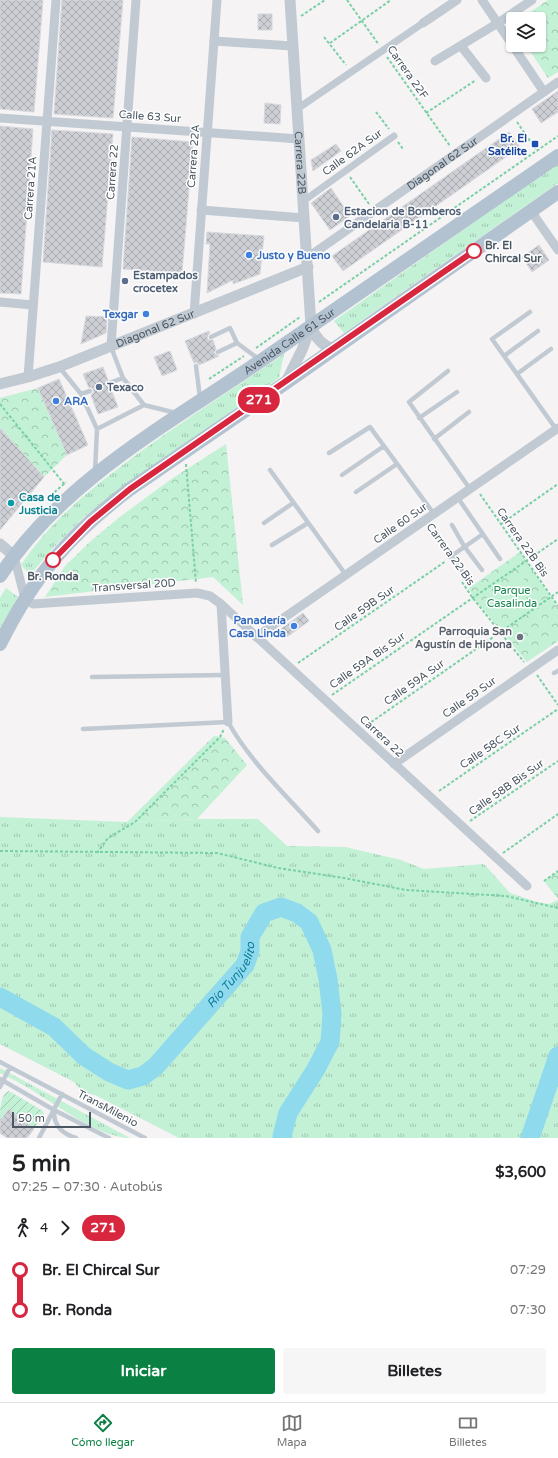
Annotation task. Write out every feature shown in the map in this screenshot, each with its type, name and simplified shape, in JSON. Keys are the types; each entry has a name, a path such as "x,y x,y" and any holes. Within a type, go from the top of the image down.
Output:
{"main road":[{"name":"Avenida Calle 61 Sur","path":"0,576 31,534 72,493 95,475 558,156"},
{"path":"0,644 25,599 59,552 90,522 130,489 558,192"}],"street":[{"name":"Carrera 21A","path":"28,377 56,0"},
{"name":"Carrera 22","path":"111,346 136,0"},
{"name":"Carrera 22A","path":"194,314 217,0"},
{"name":"Carrera 22B","path":"290,0 312,326 313,332 322,344 333,349"},
{"path":"297,109 458,0"},
{"path":"482,0 544,92"},
{"path":"435,61 498,23 532,0"},
{"path":"214,41 292,46"},
{"path":"461,46 485,76"},
{"name":"Diagonal 62 Sur","path":"0,384 59,367 194,314 307,263 374,211 558,82"},
{"name":"Calle 63 Sur","path":"0,118 299,139"},
{"name":"Calle 62A Sur","path":"303,200 394,136"},
{"path":"201,210 304,218"},
{"path":"532,211 558,250"},
{"path":"0,302 33,305"},
{"name":"Carrera 22B","path":"286,382 312,326"},
{"name":"Calle 60 Sur","path":"256,637 557,429"},
{"path":"0,544 14,556 25,599"},
{"name":"Transversal 20D","path":"25,599 28,602 38,604 197,593 210,596 221,604"},
{"name":"Carrera 22","path":"221,604 527,886"},
{"path":"221,604 228,722"},
{"name":"Calle 59 Sur","path":"394,764 558,650"}],"lane":[{"path":"530,312 492,339 557,429"},
{"path":"211,336 230,328 237,343 261,361"},
{"path":"504,356 538,331"},
{"path":"218,352 237,343"},
{"path":"111,346 123,378 144,405 182,414"},
{"path":"517,374 551,349"},
{"path":"196,366 200,402"},
{"path":"59,367 81,394 97,429 95,475"},
{"path":"448,371 409,402 434,439 472,488"},
{"path":"109,383 123,378"},
{"path":"81,394 90,391"},
{"path":"419,418 457,392"},
{"path":"97,429 144,405"},
{"path":"434,439 470,412"},
{"path":"329,454 370,427 434,514"},
{"path":"342,475 384,446"},
{"path":"356,492 397,464"},
{"path":"270,470 346,575"},
{"path":"458,498 500,559"},
{"path":"264,523 293,503"},
{"path":"272,545 308,523"},
{"path":"452,525 464,546 482,570"},
{"path":"435,533 449,559 465,575"},
{"path":"449,559 464,546 483,534"},
{"path":"92,677 225,675"},
{"path":"83,729 228,722 252,759 318,831"},
{"name":"TransMilenio","path":"0,1062 145,1138"},
{"path":"0,1087 2,1080 10,1067"},
{"path":"2,1080 54,1110 109,1138"},
{"name":"TransMilenio","path":"39,1138 62,1094"},
{"path":"54,1110 54,1118 61,1130 76,1138"}],"path":[{"path":"298,18 325,0"},
{"name":"Carrera 22F","path":"347,0 456,154"},
{"path":"330,43 391,0"},
{"path":"324,37 351,72"},
{"path":"426,113 485,76"},
{"path":"512,114 537,151"},
{"path":"316,304 558,136"},
{"path":"346,171 374,211"},
{"path":"0,404 72,493"},
{"path":"185,451 197,593"},
{"path":"501,524 558,484"},
{"name":"Carrera 22B Bis","path":"472,488 501,524 558,606"},
{"name":"Calle 59A Bis Sur","path":"324,700 558,539"},
{"name":"Carrera 22 Bis","path":"443,555 449,559"},
{"name":"Calle 59B Sur","path":"291,669 449,559"},
{"name":"Carrera 22 Bis","path":"459,578 472,597 531,669 558,705"},
{"name":"Calle 59A Sur","path":"358,731 558,592"},
{"name":"Calle 58C Sur","path":"430,797 558,709"},
{"path":"97,853 108,838 135,822 220,737 228,722"},
{"name":"Calle 58B Bis Sur","path":"462,827 558,760"},
{"path":"496,858 558,814"},
{"path":"0,851 217,854 278,868 344,878 406,890 506,896 558,908"},
{"path":"544,881 558,871"}],"green space":[{"path":"548,0 558,0 558,72 548,78 531,52 546,52 546,12 530,12"},
{"path":"558,163 558,183 344,333 334,321"},
{"path":"284,354 279,378 110,496 83,518 54,547 30,575 21,565 46,532 60,517 107,477 158,439"},
{"path":"38,388 67,455 44,477 0,428 0,398"},
{"path":"226,444 243,605 213,577 45,597 65,566 92,540 121,516 170,480"},
{"name":"Parque Casalinda","path":"520,552 558,608 558,641 527,662 473,597 469,588"},
{"path":"521,575 533,593 499,616 486,598"},
{"path":"6,588 18,597 0,628 0,598"},
{"path":"214,736 225,738 247,765 197,819 127,822"},
{"path":"0,817 127,822 197,819 258,819 287,846 345,847 401,860 424,869 484,864 510,893 537,902 549,904 558,900 558,1138 179,1138 95,1095 86,1092 74,1082 0,1044"},
{"path":"558,871 558,899 544,881"},
{"path":"0,1068 130,1138 119,1137 84,1122 0,1073"},
{"path":"9,1091 43,1111 44,1115 34,1129 9,1109 0,1121 2,1099"}],"building":[{"path":"0,0 43,0 34,112 0,109"},
{"path":"62,0 123,0 113,118 54,114"},
{"path":"258,14 272,14 272,30 258,30"},
{"path":"558,91 558,112 541,123 532,109"},
{"path":"265,103 281,105 280,124 264,123"},
{"path":"0,126 33,129 21,294 0,293"},
{"path":"52,130 113,134 102,267 43,262"},
{"path":"509,132 520,147 343,271 332,256"},
{"path":"132,137 193,142 182,273 123,269"},
{"path":"336,144 341,151 313,171 311,160"},
{"path":"331,188 350,216 330,230 311,203"},
{"path":"207,232 264,236 260,274 233,284 233,280 207,293 210,244 206,244"},
{"path":"539,245 549,260 532,272 522,257"},
{"path":"86,316 107,317 106,333 81,344"},
{"path":"209,331 210,333 207,338 209,340 213,340 216,349 214,353 219,356 199,365 197,362 194,363 185,341"},
{"path":"170,351 177,370 162,376 154,357"},
{"name":"Texaco","path":"103,367 108,380 105,382 106,385 110,387 118,407 98,414 91,395 94,392 93,389 91,387 89,388 83,374"},
{"path":"59,379 88,445 67,455 38,388"},
{"name":"Casa de Justicia","path":"0,428 44,477 0,530"},
{"name":"Panadería Casa Linda","path":"303,613 309,621 284,639 278,631"},
{"path":"9,1109 34,1129 27,1138 7,1138 0,1133 0,1121"}],"waterway":[{"name":"Río Tunjuelito","path":"0,997 54,1027 84,1056 109,1072 128,1080 143,1076 156,1066 245,965 250,951 250,937 264,913 281,907 297,913 309,922 322,950 328,979 332,1014 330,1042 316,1069 288,1113 282,1136 283,1138"},
{"name":"Río Tunjuelito","path":"530,1138 558,1056"}],"bus line":[{"name":"271","path":"53,560 59,552 90,522 130,489 284,384 474,251"}],"place":[{"name":"Br. El Satélite","path":"535,144"},
{"name":"Estacion de Bomberos Candelaria B-11","path":"336,217"},
{"name":"Br. El Chircal Sur","path":"474,251"},
{"name":"Justo y Bueno","path":"249,255"},
{"name":"Estampados crocetex","path":"125,281"},
{"name":"Texgar","path":"146,314"},
{"name":"Texaco","path":"99,387"},
{"name":"ARA","path":"56,401"},
{"name":"Casa de Justicia","path":"11,503"},
{"name":"Br. Ronda","path":"53,560"},
{"name":"Panadería Casa Linda","path":"294,626"},
{"name":"Parroquia San Agustín de Hipona","path":"520,637"}]}
